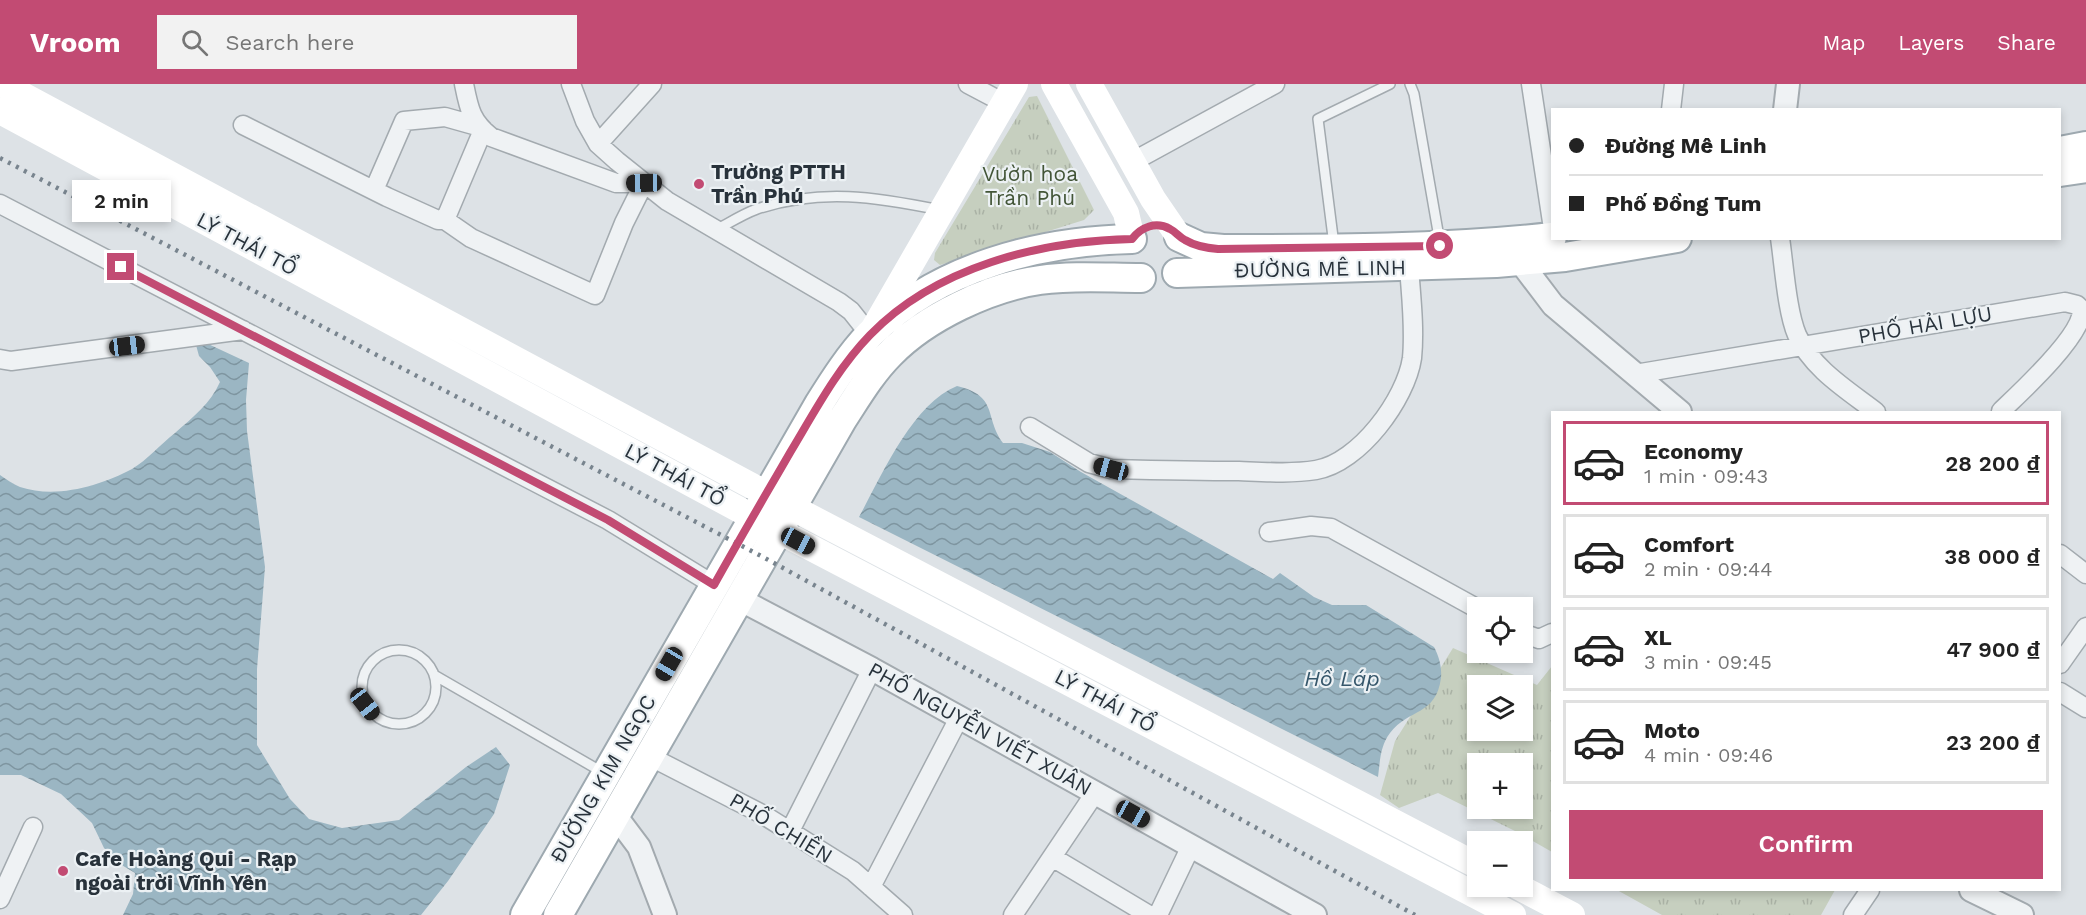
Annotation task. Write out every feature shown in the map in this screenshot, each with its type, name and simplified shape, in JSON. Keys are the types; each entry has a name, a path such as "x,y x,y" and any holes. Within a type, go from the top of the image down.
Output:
{"main road":[{"name":"LÝ THÁI TỔ","path":"2,84 772,512 1512,915"},
{"path":"1054,84 1126,213 1132,239"},
{"path":"1089,84 1131,162 1179,237 1184,247 1182,267 1168,280 1152,282 1141,278 1134,272 1128,260 1128,251 1132,239 1142,230 1155,225 1168,228 1179,237"},
{"path":"870,335 1010,94"},
{"name":"LÝ THÁI TỔ","path":"0,111 772,512 1467,860"},
{"path":"2061,150 2086,146"},
{"path":"2061,172 2086,168"},
{"name":"ĐƯỜNG MÊ LINH","path":"1179,237 1201,247 1218,249 1440,246 1565,257 1665,240"},
{"name":"ĐƯỜNG MÊ LINH","path":"1177,273 1409,267 1513,252 1551,237"},
{"name":"ĐƯỜNG KIM NGỌC","path":"558,915 739,599 772,512 842,367 870,335 898,310 927,291 969,271 1012,256 1048,247 1132,239"},
{"name":"ĐƯỜNG KIM NGỌC","path":"525,915 714,585 772,512 866,383 891,353 918,330 963,305 1004,288 1022,283 1056,279 1141,278"},
{"path":"1533,894 1572,915"}],"street":[{"path":"464,84 470,110 480,128 491,137 616,183 644,183"},
{"path":"571,84 585,121 598,144 644,183 667,201 839,302 851,311 870,335"},
{"path":"598,144 652,84"},
{"path":"969,84 1010,94"},
{"path":"1131,162 1275,84"},
{"path":"1531,84 1551,215"},
{"path":"1671,108 1674,84"},
{"path":"1785,108 1788,84"},
{"path":"374,190 404,121 445,117 480,128"},
{"path":"243,125 374,190 438,220 445,220 471,238 595,294 624,223 644,183"},
{"path":"445,220 480,128"},
{"path":"0,204 608,520 714,585"},
{"path":"1780,240 1796,334 1823,370 1875,411"},
{"path":"1513,252 1553,305 1679,411"},
{"path":"1030,427 1089,463 1111,469 1281,472 1318,470 1345,458 1383,422 1396,402 1412,360 1409,267"},
{"name":"PHỐ HẢI LỰU","path":"1635,374 2066,302 2078,304 2082,310 2082,318 2078,327 2042,371 2001,411"},
{"path":"0,359 11,361 243,330"},
{"path":"1269,531 1311,526 1331,528 1467,603"},
{"path":"2061,555 2086,574"},
{"name":"PHỐ NGUYỄN VIẾT XUÂN","path":"739,599 872,669 1315,915"},
{"path":"2061,663 2086,627"},
{"path":"1533,637 1539,639 1551,633"},
{"path":"790,831 872,669"},
{"path":"2061,693 2086,708"},
{"path":"871,887 959,717"},
{"name":"PHỐ CHIỀN","path":"649,756 762,814 790,831 853,871 903,915"},
{"path":"1013,915 1095,793"},
{"path":"615,815 639,847 665,915"},
{"path":"0,898 33,827"},
{"path":"1158,915 1191,846"},
{"path":"1052,857 1149,915"},
{"path":"1853,915 1869,891"},
{"path":"1973,891 2022,915"}],"lane":[{"path":"1334,248 1318,119 1390,84"},
{"path":"1410,84 1427,158 1440,246"},
{"path":"716,230 756,209 798,198 832,195 869,197 943,210"},
{"path":"434,675 435,699 421,717 409,723 384,722 365,704 361,692 362,679 367,667 375,657 398,649 410,651 429,665 434,675 606,774"}],"green space":[{"name":"Vườn hoa Trần Phú","path":"1037,96 1094,210 1084,220 940,265 934,260 935,253 1029,97"},
{"path":"1453,648 1467,654 1467,663 1487,663 1514,675 1467,675 1467,741 1533,741 1533,683 1537,685 1551,667 1551,851 1533,841 1533,831 1515,831 1491,819 1533,819 1533,753 1467,753 1467,807 1438,793 1399,808 1380,795 1395,741"},
{"path":"1619,891 1834,891 1821,915 1662,915"}],"water":[{"path":"206,343 249,363 246,400 247,431 265,567 257,669 257,745 290,799 309,819 342,828 399,820 466,767 496,747 510,765 494,814 448,881 421,915 123,915 133,894 135,873 120,864 104,848 92,823 61,794 21,775 0,775 0,475 20,487 48,492 78,489 106,481 132,469 149,457 194,416 216,390 220,382 199,356 196,345"},
{"name":"Hồ Láp","path":"957,386 979,395 985,402 1003,443 1022,443 1050,452 1081,472 1273,579 1280,573 1314,597 1332,605 1366,605 1434,647 1441,670 1438,690 1428,706 1405,719 1390,733 1382,749 1378,777 859,517 899,443 912,425 941,395"}],"railway":[{"path":"0,158 763,557 1415,915"}],"place":[{"name":"Trường PTTH Trần Phú","path":"699,184"},
{"name":"Cafe Hoàng Qui - Rạp ngoài trời Vĩnh Yên","path":"63,871"}],"route":[{"path":"121,267 608,520 714,585 842,367 870,335 898,310 951,279 993,262 1042,249 1084,242 1132,239 1138,232 1155,225 1168,228 1179,237 1195,244 1218,249 1440,246"}]}
